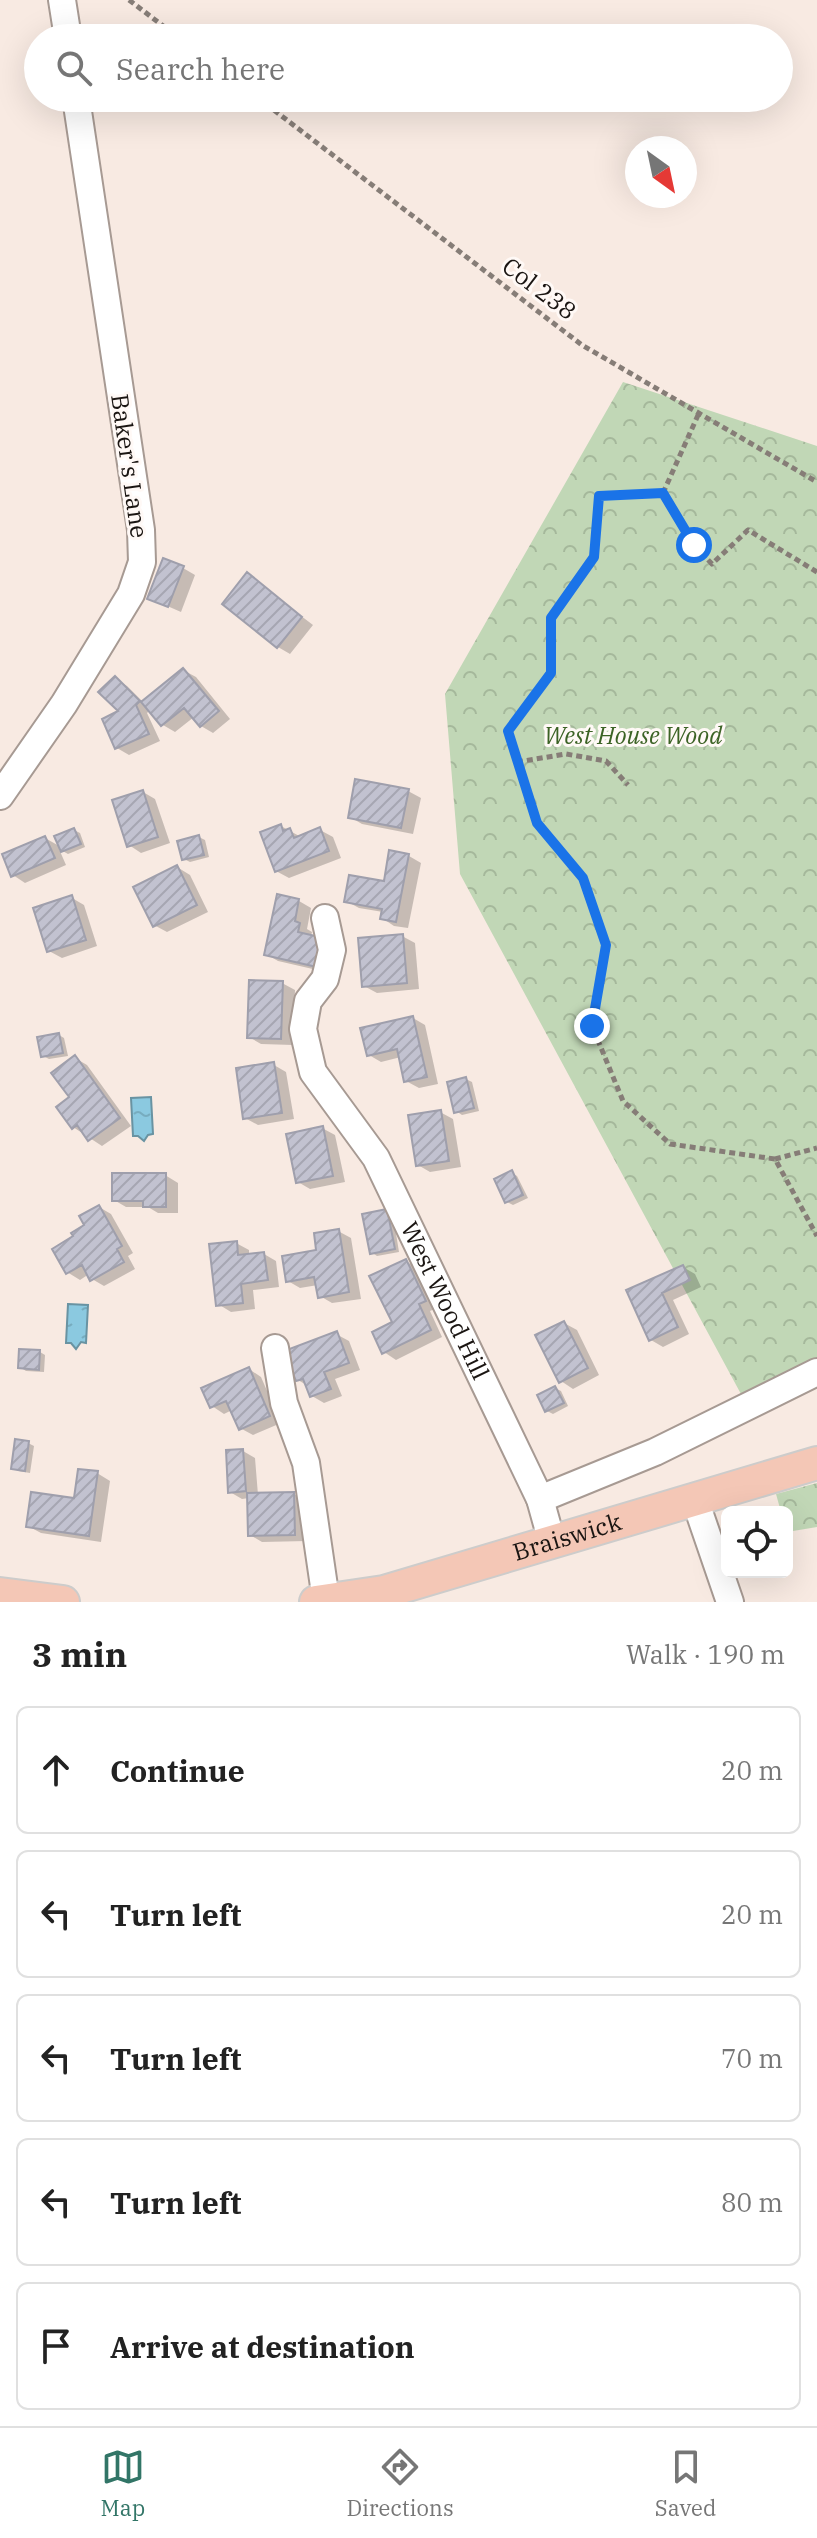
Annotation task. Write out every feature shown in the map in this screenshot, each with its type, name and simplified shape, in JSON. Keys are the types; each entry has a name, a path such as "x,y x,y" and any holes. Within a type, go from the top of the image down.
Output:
{"main road":[{"name":"Braiswick","path":"321,1601 384,1592 817,1463"},
{"path":"0,1594 63,1602"}],"street":[{"path":"62,0 66,24"},
{"name":"Baker's Lane","path":"0,796 64,704 131,594 142,562 141,530 78,112"},
{"name":"West Wood Hill","path":"325,918 332,950 325,979 308,1001 303,1029 313,1072 376,1158 540,1499 552,1542"},
{"path":"275,1348 284,1403 306,1463 321,1601"},
{"path":"540,1499 655,1452 817,1372"},
{"path":"695,1500 730,1602"}],"path":[{"path":"129,0 161,24"},
{"name":"Col 238","path":"276,112 582,345 817,482"},
{"path":"663,493 699,413"},
{"path":"663,493 694,545 712,564 748,530 817,572"},
{"path":"663,493 599,496 594,557 551,618 551,673 508,731 537,823 583,878 606,945 592,1026 623,1101 670,1144 775,1159 817,1148"},
{"path":"517,762 566,754 606,761 628,785"},
{"path":"775,1159 817,1236"}],"green space":[{"name":"West House Wood","path":"623,382 817,446 817,1372 748,1407 460,874 445,694"},
{"path":"817,1483 817,1527 793,1531 793,1506 779,1506 776,1494"}],"water":[{"path":"151,1097 153,1134 144,1141 133,1136 131,1098"},
{"path":"68,1304 88,1305 86,1343 81,1342 76,1349 71,1343 66,1343"}],"building":[{"path":"163,558 184,566 168,607 147,599"},
{"path":"247,572 302,617 277,648 222,604"},
{"path":"183,668 219,711 200,727 184,708 161,726 141,702"},
{"path":"115,676 140,701 136,705 149,734 115,749 102,719 118,711 98,692"},
{"path":"355,779 409,789 401,828 348,818"},
{"path":"143,790 158,837 127,847 112,800"},
{"path":"281,824 283,831 290,828 294,838 320,827 329,851 275,872 260,832"},
{"path":"74,828 81,844 61,852 54,836"},
{"path":"199,835 204,855 182,860 177,841"},
{"path":"45,836 55,858 11,877 2,854"},
{"path":"389,850 409,854 396,922 380,919 382,909 344,902 349,875 384,881"},
{"path":"177,865 197,905 153,927 133,887"},
{"path":"277,894 299,899 295,921 300,923 298,932 324,938 317,967 264,955"},
{"path":"72,895 86,940 47,952 33,908"},
{"path":"403,934 407,983 362,987 358,938"},
{"path":"249,980 283,981 281,1039 247,1038"},
{"path":"413,1016 427,1077 404,1082 397,1049 367,1056 360,1028"},
{"path":"59,1033 63,1053 41,1057 37,1037"},
{"path":"75,1055 120,1118 88,1141 77,1125 72,1129 56,1107 69,1097 51,1073"},
{"path":"274,1062 282,1113 243,1119 236,1068"},
{"path":"466,1077 474,1108 454,1113 447,1082"},
{"path":"441,1110 449,1161 416,1166 408,1115"},
{"path":"323,1126 333,1176 296,1183 286,1134"},
{"path":"512,1170 523,1195 505,1203 494,1179"},
{"path":"112,1173 166,1173 166,1207 143,1207 143,1201 112,1201"},
{"path":"99,1205 122,1246 117,1249 124,1262 90,1281 82,1265 66,1274 52,1249 84,1225 79,1216"},
{"path":"387,1209 395,1249 370,1254 362,1214"},
{"path":"339,1229 349,1292 318,1298 314,1277 286,1282 282,1256 316,1250 314,1233"},
{"path":"237,1241 238,1255 264,1252 268,1280 241,1284 243,1303 216,1306 209,1244"},
{"path":"406,1259 426,1301 419,1304 431,1330 382,1354 372,1332 392,1322 369,1276"},
{"path":"683,1265 690,1280 662,1293 678,1327 649,1341 626,1290"},
{"path":"564,1321 588,1368 559,1383 535,1335"},
{"path":"337,1331 349,1363 324,1372 331,1389 310,1397 303,1379 296,1381 284,1351"},
{"path":"19,1349 40,1350 39,1370 18,1368"},
{"path":"249,1367 270,1416 239,1430 226,1401 210,1408 201,1388"},
{"path":"555,1386 564,1403 545,1412 537,1395"},
{"path":"15,1439 29,1441 25,1471 11,1469"},
{"path":"243,1449 246,1491 228,1493 226,1450"},
{"path":"78,1469 98,1471 89,1536 26,1527 31,1492 74,1498"},
{"path":"294,1492 295,1535 248,1536 247,1493"}],"route":[{"path":"592,1026 606,945 583,878 537,823 508,731 551,673 551,618 594,557 599,496 663,493 694,545"}]}
